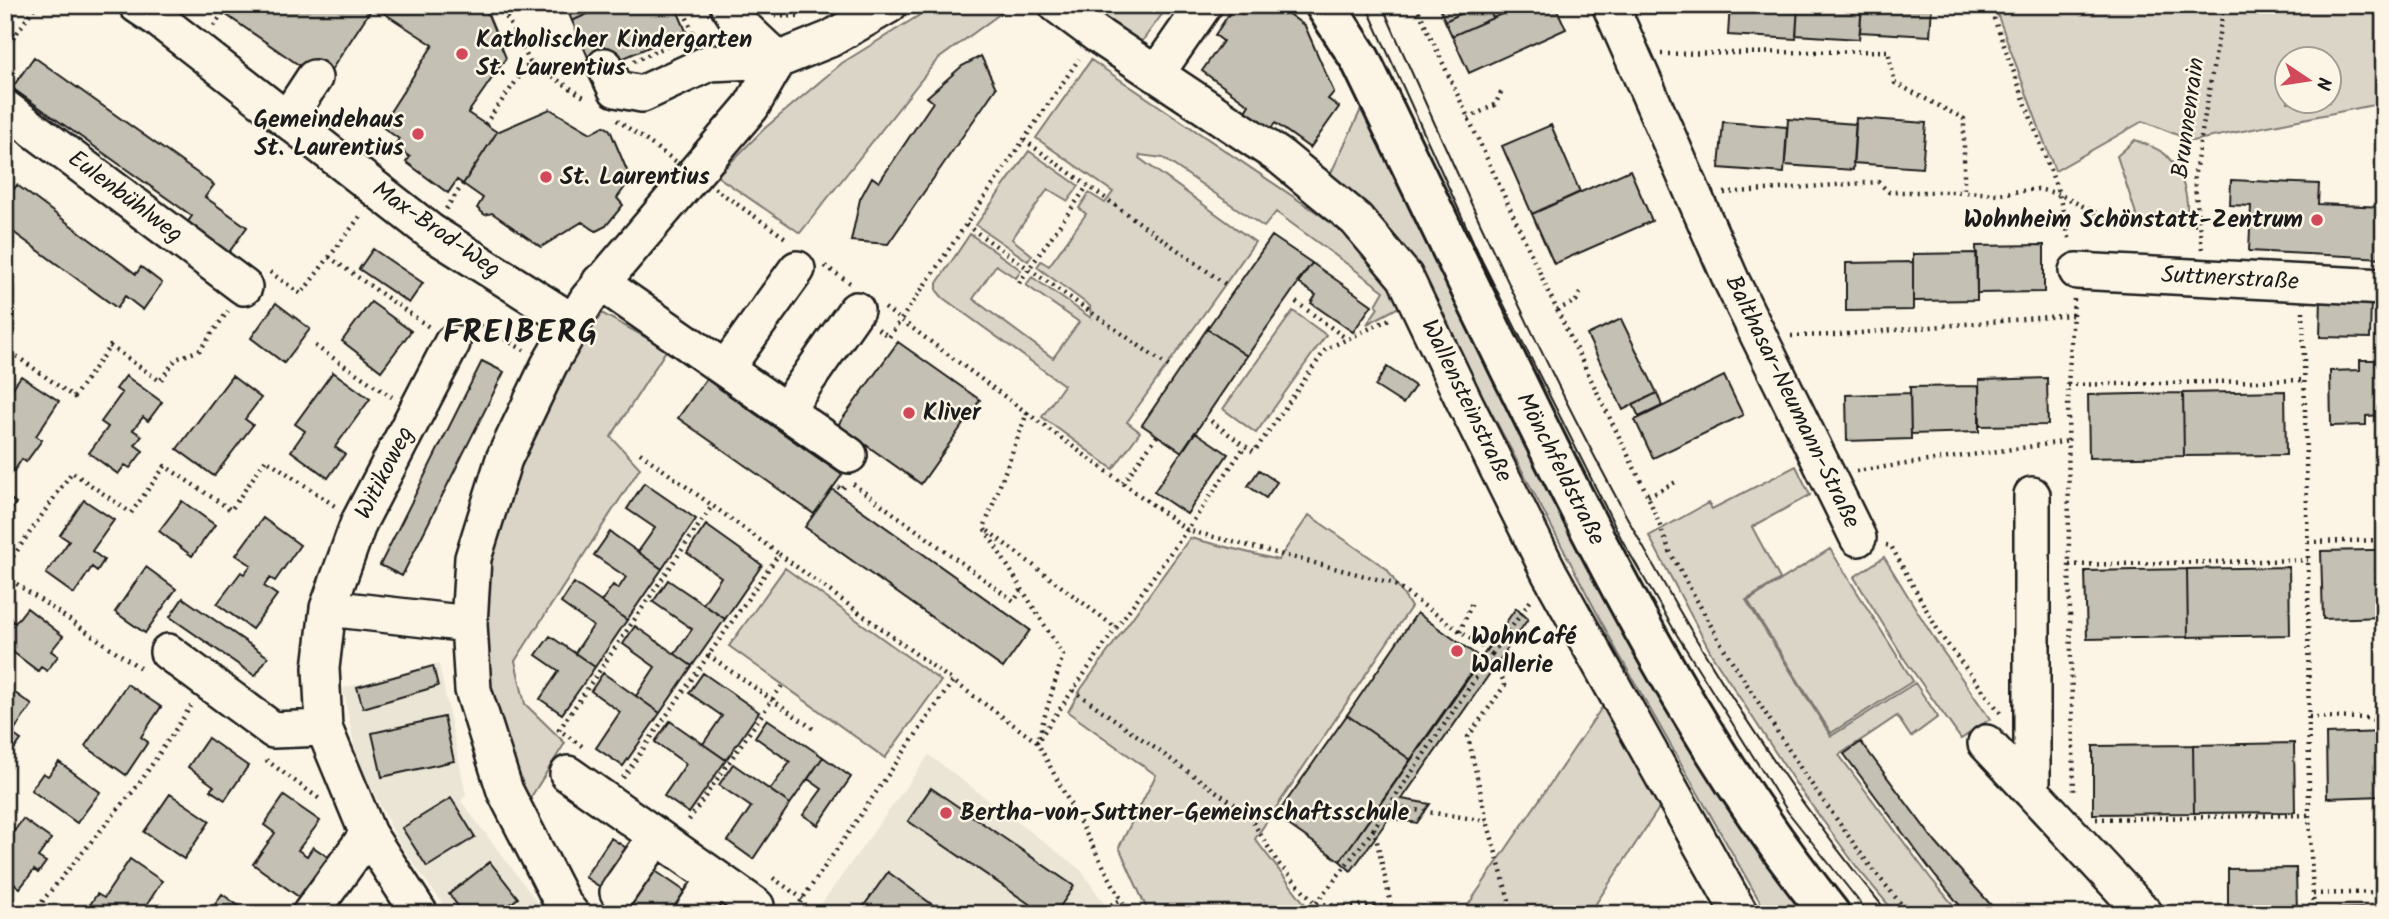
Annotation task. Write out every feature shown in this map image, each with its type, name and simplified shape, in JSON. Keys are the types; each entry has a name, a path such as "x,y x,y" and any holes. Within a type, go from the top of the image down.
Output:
{"main road":[{"name":"Mönchfeldstraße","path":"1325,5 1360,59 1575,502 1645,631 1713,748 1759,819 1830,914"}],"street":[{"name":"Max-Brod-Weg","path":"137,5 431,232 573,322"},
{"path":"728,5 742,26 778,60"},
{"path":"605,66 616,89 642,94 709,63 778,60 830,39 889,5"},
{"name":"Wallensteinstraße","path":"1057,5 1096,34 1282,157 1356,219 1405,277 1550,573 1740,914"},
{"path":"1156,74 1204,5"},
{"name":"Balthasar-Neumann-Straße","path":"1610,5 1759,337 1858,538"},
{"path":"570,914 505,791 473,690 469,624 472,558 505,459 528,406 573,322 600,282 751,107 778,60"},
{"path":"287,119 314,78"},
{"name":"Eulenbühlweg","path":"5,108 244,287"},
{"path":"726,368 800,253"},
{"name":"Suttnerstraße","path":"2077,271 2384,287"},
{"path":"600,282 786,410 849,468"},
{"path":"786,410 865,302"},
{"name":"Witikoweg","path":"420,914 368,834 324,728 321,668 328,608 359,522 452,343"},
{"path":"2032,495 2032,792"},
{"path":"328,608 469,624"},
{"path":"168,652 273,730 324,728"},
{"path":"1986,743 2032,792 2075,829 2146,914"},
{"path":"580,763 623,787 667,825 716,878 756,906 750,914"},
{"path":"618,892 667,825"},
{"path":"310,914 368,834"},
{"path":"692,914 716,878"}],"path":[{"path":"5,50 36,5"},
{"path":"211,31 225,5"},
{"path":"485,124 530,62 500,5"},
{"path":"681,5 694,34"},
{"path":"1416,5 1557,310 1648,496 1671,554 1723,648 1805,775 1867,862 1909,914"},
{"path":"1989,5 2059,194 2077,271 2068,385 2075,829 2309,815"},
{"name":"Brunnenrain","path":"2205,278 2194,178 2224,5"},
{"path":"772,16 807,16"},
{"path":"890,337 1096,34"},
{"path":"1632,55 1888,51 1895,83 1964,118 1964,192"},
{"path":"1468,118 1495,106 1502,90"},
{"path":"1024,140 1228,286"},
{"path":"651,144 865,302 902,320 1187,530 1392,583 1492,654 1505,685 1468,737 1487,821 1514,912 1316,904 1278,863 1248,814 1073,690"},
{"path":"1754,190 1878,182 1889,192 1998,194 2038,189 2059,194 2108,219 2140,226"},
{"path":"1019,284 1088,185"},
{"path":"301,294 379,192"},
{"path":"2187,225 2199,223"},
{"path":"966,225 1171,368"},
{"path":"329,257 452,343 468,319 530,354"},
{"path":"5,265 13,271 5,282"},
{"path":"2303,282 2309,815 2314,914"},
{"path":"5,348 74,397 110,346 160,381 176,359 200,350 244,287"},
{"path":"1557,310 1576,301 1580,293"},
{"path":"1296,302 1347,339"},
{"path":"1212,421 1254,452 1326,349 1419,305"},
{"path":"1759,337 1836,335 2073,314"},
{"path":"316,346 416,413"},
{"path":"2068,385 2305,380"},
{"path":"984,528 1027,413"},
{"path":"1122,483 1157,436"},
{"path":"1879,467 2070,441"},
{"path":"1037,741 1245,446"},
{"path":"640,453 1037,741 1129,914"},
{"path":"5,568 72,472 131,513 165,466 231,510 266,459 359,522"},
{"path":"849,468 1014,601 1022,589"},
{"path":"1648,496 1678,481"},
{"path":"580,763 559,730 712,506"},
{"path":"984,528 1063,655 1037,741"},
{"path":"984,528 1116,628"},
{"name":"Balthasar-Neumann-Straße","path":"1858,538 1891,546 1941,636 2032,754"},
{"path":"2308,541 2384,540"},
{"path":"623,787 708,655 779,554"},
{"path":"2069,565 2308,560"},
{"path":"1308,914 1374,828 1550,573"},
{"path":"5,576 135,664"},
{"path":"1460,632 1473,600"},
{"path":"708,655 815,730"},
{"path":"792,914 953,681"},
{"path":"667,825 689,820 783,684"},
{"path":"36,914 44,899 139,784 191,705"},
{"path":"2309,718 2368,718 2384,723"},
{"path":"614,768 623,787"},
{"path":"1389,806 1487,821"},
{"path":"689,820 699,827"},
{"path":"1374,828 1391,905"},
{"path":"771,877 803,899"},
{"path":"2313,894 2384,892"},
{"path":"1092,914 1121,900"}],"shaded area":[{"path":"936,5 1012,5 937,60 800,233 717,176 765,128 842,63"},
{"path":"1081,5 1169,5 1140,44"},
{"path":"1994,5 2384,5 2384,103 2344,111 2344,46 2274,46 2274,116 2318,116 2192,141 2143,121 2055,171"},
{"path":"1091,60 1347,233 1405,304 1367,324 1378,308 1376,305 1384,291 1276,212 1264,227 1163,158 1140,155 1139,158 1255,242 1127,422 1140,432 1113,469 1042,417 1064,385 937,291 937,283 970,234 1021,270 1016,278 996,265 973,299 1053,358 1079,322 1026,285 1032,277 1091,318 1090,306 1037,267 1041,261 1049,266 1086,214 1079,208 1089,193 1105,203 1113,192 1036,138"},
{"path":"1365,101 1745,827 1804,914 1767,914 1618,653 1416,269 1375,218 1330,175"},
{"path":"2135,140 2163,153 2177,170 2186,197 2187,224 2140,226 2117,156"},
{"path":"1029,151 1079,186 1068,201 1048,189 1012,239 1032,255 1028,261 976,225"},
{"path":"596,310 667,349 611,437 640,468 515,661 525,704 565,743 524,808 485,675 485,566 519,455"},
{"path":"1293,311 1326,335 1256,433 1223,409"},
{"path":"1796,466 1810,495 1752,527 1780,579 1746,600 1831,736 1915,683 1938,717 1911,737 1897,716 1839,755 1932,880 1961,914 1896,914 1859,870 1796,784 1712,655 1649,536 1708,503 1712,509"},
{"path":"1309,515 1387,569 1411,607 1255,839 1308,908 1380,914 1149,914 1119,847 1156,775 1068,712 1081,689 1190,538 1278,560"},
{"path":"1830,549 1913,681 1831,733 1748,601"},
{"path":"1884,557 1935,640 1990,719 1961,739 1905,660 1854,577"},
{"path":"785,568 941,681 885,758 729,646"},
{"path":"439,664 466,795 461,801 546,914 450,914 401,846 357,760 343,688"},
{"path":"1609,697 1667,796 1589,914 1462,914"},
{"name":"Bertha-von-Suttner-Gemeinschaftsschule","path":"929,755 1081,870 1111,914 814,914"}],"building":[{"path":"212,5 374,5 322,84 309,72"},
{"path":"484,5 506,58 468,113 497,132 463,184 457,180 448,193 406,162 410,157 394,146 399,139 381,126 433,45 373,6"},
{"path":"565,5 607,5 572,21"},
{"path":"607,5 675,5 686,31 594,71 572,21"},
{"path":"1249,5 1276,5 1305,26 1334,92 1328,99 1339,107 1310,148 1275,123 1269,131 1244,113 1249,105 1202,71 1223,41 1215,35 1233,8 1242,14"},
{"path":"1438,5 1479,5 1445,21"},
{"path":"1479,5 1487,5 1493,18 1452,36 1445,21"},
{"path":"1511,5 1555,5 1566,29 1469,73 1452,36 1513,9"},
{"path":"1730,5 1798,5 1796,39 1728,35"},
{"path":"1798,5 1862,5 1859,39 1796,35"},
{"path":"1862,5 1932,5 1930,36 1860,32"},
{"path":"981,56 996,88 888,244 851,241 860,199 872,177 879,182 933,102 927,97 962,66"},
{"path":"34,57 214,185 205,197 247,227 227,255 185,226 192,216 12,88"},
{"name":"St. Laurentius","path":"550,109 591,133 604,126 610,130 628,173 622,182 625,187 617,198 623,205 606,226 596,231 582,222 541,247 492,213 485,215 477,208 483,198 463,184 497,132"},
{"path":"1856,118 1926,123 1922,168 1853,163"},
{"path":"1788,119 1856,124 1853,170 1785,165"},
{"path":"1723,122 1787,127 1784,173 1719,168"},
{"path":"1551,125 1580,192 1532,214 1502,146"},
{"path":"1630,170 1652,221 1554,264 1532,214"},
{"name":"Wohnheim Schönstatt-Zentrum","path":"2231,180 2319,184 2318,204 2384,207 2384,258 2249,251 2251,206 2230,205"},
{"path":"17,185 136,274 141,267 162,283 143,310 125,296 117,308 5,226 5,201"},
{"path":"1272,236 1312,263 1247,356 1207,329"},
{"path":"2044,245 2044,292 1977,293 1976,246"},
{"path":"373,249 423,283 409,303 359,269"},
{"path":"1977,253 1977,300 1913,301 1913,254"},
{"path":"1913,262 1913,310 1846,311 1846,263"},
{"path":"1312,263 1372,305 1353,332 1311,303 1316,295 1297,282"},
{"path":"2321,297 2371,298 2370,338 2320,337"},
{"path":"371,302 411,331 381,371 342,341"},
{"path":"276,303 310,329 284,363 251,338"},
{"path":"1621,319 1657,393 1623,410 1587,335"},
{"path":"1207,329 1247,356 1182,452 1142,425"},
{"name":"Kliver","path":"898,342 980,400 921,484 838,425"},
{"path":"2360,360 2384,360 2384,415 2366,416 2366,425 2331,426 2330,371 2360,370"},
{"path":"482,361 504,372 402,576 380,565"},
{"path":"1387,367 1415,386 1403,404 1375,386"},
{"path":"333,372 370,399 335,447 345,454 328,478 291,451 305,431 295,424"},
{"path":"21,376 59,401 36,436 42,440 26,462 22,459 14,471 5,465 5,399"},
{"path":"126,376 162,402 148,421 143,417 133,430 142,436 135,445 143,451 130,468 125,465 118,474 89,453 108,427 101,422 122,393 116,389"},
{"path":"232,376 261,398 245,419 253,425 214,476 177,449"},
{"path":"1724,376 1743,415 1653,458 1635,420"},
{"path":"2047,378 2048,425 1980,426 1979,380"},
{"path":"706,379 842,475 814,514 678,418"},
{"path":"1979,386 1979,432 1911,434 1910,387"},
{"path":"2285,391 2286,455 2184,456 2183,393"},
{"path":"1657,393 1662,406 1639,417 1633,404"},
{"path":"1910,393 1911,439 1847,441 1846,395"},
{"path":"2183,393 2184,456 2089,458 2088,395"},
{"path":"1195,432 1228,454 1187,514 1154,492"},
{"path":"1259,470 1277,482 1266,498 1248,486"},
{"path":"644,483 696,519 662,569 638,552 655,528 627,509"},
{"path":"832,489 1030,630 1003,668 805,527"},
{"path":"5,495 16,503 8,515 13,518 5,528"},
{"path":"84,500 114,520 92,551 104,560 97,571 92,567 74,594 46,574 69,541 60,535"},
{"path":"182,501 215,525 192,556 159,531"},
{"path":"263,518 300,545 275,581 270,578 264,586 277,595 252,629 217,604 241,572 244,574 251,565 236,555"},
{"path":"706,525 762,565 725,619 703,604 721,577 687,553"},
{"path":"610,532 662,569 627,620 601,602 613,585 618,589 626,577 594,555"},
{"path":"2384,550 2384,617 2323,619 2321,551"},
{"path":"146,567 176,589 145,633 115,612"},
{"path":"2289,567 2290,635 2188,637 2187,569"},
{"path":"2187,569 2188,637 2087,639 2085,571"},
{"path":"668,580 725,619 692,666 675,654 692,629 653,602"},
{"path":"574,583 627,620 595,667 575,653 593,626 561,603"},
{"path":"183,598 268,657 255,676 170,617"},
{"path":"27,608 63,636 51,651 58,656 47,671 41,667 38,671 5,646 5,622 9,618 15,623"},
{"path":"1516,608 1528,619 1402,799 1430,804 1417,823 1389,818 1351,871 1340,861"},
{"path":"1417,613 1482,659 1411,760 1347,715"},
{"path":"635,626 692,666 660,713 636,696 655,667 623,644"},
{"path":"550,636 595,667 562,714 540,699 559,671 536,655"},
{"path":"433,666 438,686 363,708 357,687"},
{"path":"603,673 660,713 623,766 596,748 620,712 591,691"},
{"path":"703,673 759,712 726,760 703,744 722,716 689,693"},
{"path":"127,684 161,707 141,737 148,742 126,775 85,746"},
{"path":"5,686 32,705 12,733 5,729"},
{"path":"1347,715 1411,760 1340,861 1276,816"},
{"path":"444,717 454,761 382,777 372,733"},
{"path":"767,719 823,757 790,804 770,790 790,762 755,737"},
{"path":"670,721 726,760 689,813 664,796 686,764 655,742"},
{"path":"5,729 21,740 5,762"},
{"path":"2384,732 2384,796 2327,798 2326,734"},
{"path":"208,738 248,766 225,800 210,790 214,786 188,767"},
{"path":"1861,742 1936,843 1999,914 1967,914 1935,876 1844,754"},
{"path":"2294,743 2295,812 2194,813 2193,745"},
{"path":"2193,745 2194,813 2093,814 2093,746"},
{"path":"823,757 851,777 818,825 803,815 822,789 808,779"},
{"path":"59,762 100,792 77,823 31,790 43,773 48,776"},
{"path":"733,764 790,804 753,859 728,841 751,807 719,785"},
{"path":"931,788 1074,886 1055,914 1044,914 908,821"},
{"path":"170,794 210,821 184,859 144,832"},
{"path":"284,796 320,821 298,850 307,856 313,847 328,857 299,897 253,864 275,833 264,825"},
{"path":"451,798 475,837 427,867 402,828"},
{"path":"23,819 51,839 38,857 46,862 38,873 34,870 20,888 5,877 5,857 13,847 6,842"},
{"path":"611,838 631,851 605,890 585,877"},
{"path":"130,859 162,881 141,914 84,914 97,894 104,898"},
{"path":"490,862 518,898 498,914 464,914 449,894"},
{"path":"651,868 689,894 676,914 638,914 626,905"},
{"path":"2296,868 2297,914 2228,914 2228,869"},
{"path":"888,872 945,914 858,914"},
{"path":"222,894 250,914 209,914"},
{"path":"2384,908 2384,914 2329,914 2329,909"}],"tram line":[{"path":"1366,5 1482,261 1622,540 1677,635 1788,812 1869,914"},
{"path":"1382,5 1512,291 1630,524 1668,592 1750,725 1840,852 1889,914"}],"place":[{"name":"Katholischer Kindergarten St. Laurentius","path":"462,54"},
{"name":"Gemeindehaus St. Laurentius","path":"418,134"},
{"name":"St. Laurentius","path":"546,177"},
{"name":"Wohnheim Schönstatt-Zentrum","path":"2317,220"},
{"name":"Kliver","path":"909,413"},
{"name":"WohnCafé Wallerie","path":"1457,651"},
{"name":"Bertha-von-Suttner-Gemeinschaftsschule","path":"946,813"}],"district":[{"name":"FREIBERG","path":"521,333"}]}
